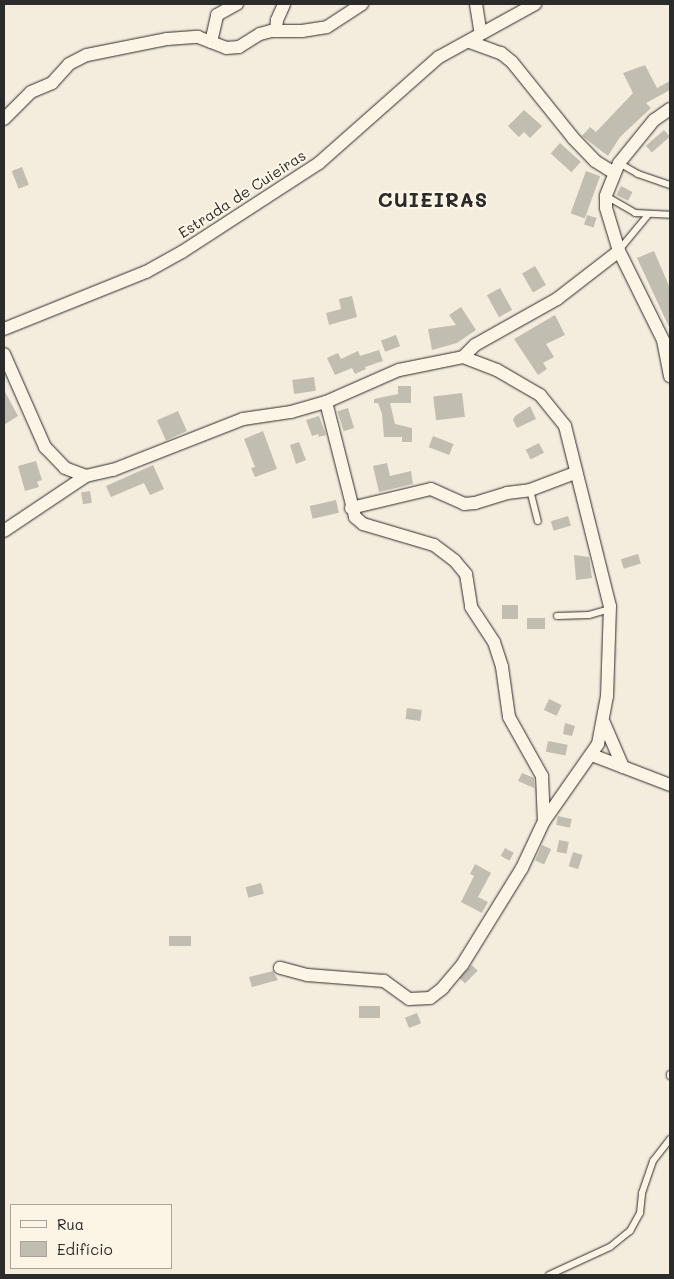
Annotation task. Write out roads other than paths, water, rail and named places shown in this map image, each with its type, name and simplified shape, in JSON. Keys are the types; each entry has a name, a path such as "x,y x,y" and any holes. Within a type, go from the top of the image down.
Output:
{"street":[{"path":"211,42 217,15 237,4"},
{"path":"276,31 277,20 284,4"},
{"path":"4,119 31,92 52,83 77,58 167,39 198,37 226,48 239,47 260,34 327,27 362,4"},
{"path":"476,4 475,38 512,62 573,138 595,161 617,168"},
{"name":"Estrada de Cuieiras","path":"4,329 146,272 182,252 319,163 439,57 535,4"},
{"path":"670,109 654,120 617,168 606,196 606,208 619,251 663,340 670,376"},
{"path":"463,358 475,345 557,299 619,251"},
{"path":"4,354 45,447 65,468 86,476"},
{"path":"4,531 86,476 113,470 243,419 291,412 326,402 399,370 463,358 497,370 549,402 565,426 575,473 607,585 610,610 602,735 592,755 544,821 522,868 462,965 443,988 430,998 409,999 384,981 307,975 280,968"},
{"path":"326,402 351,508 355,517 363,524 434,545 462,567 466,574 471,607 494,642 502,667 513,726 542,776 544,821"},
{"path":"351,508 431,489 464,504 530,490 575,473"},
{"path":"603,721 623,767"},
{"path":"592,755 670,784"}],"lane":[{"path":"617,168 647,178 668,182"},
{"path":"606,196 624,208 648,215 670,215"},
{"path":"619,251 648,215"},
{"path":"530,490 538,521"},
{"path":"557,616 589,615 610,610"},
{"path":"549,1275 610,1247 630,1231 640,1213 642,1193 653,1161 670,1139"}],"district":[{"name":"CUIEIRAS","path":"433,199"}]}
